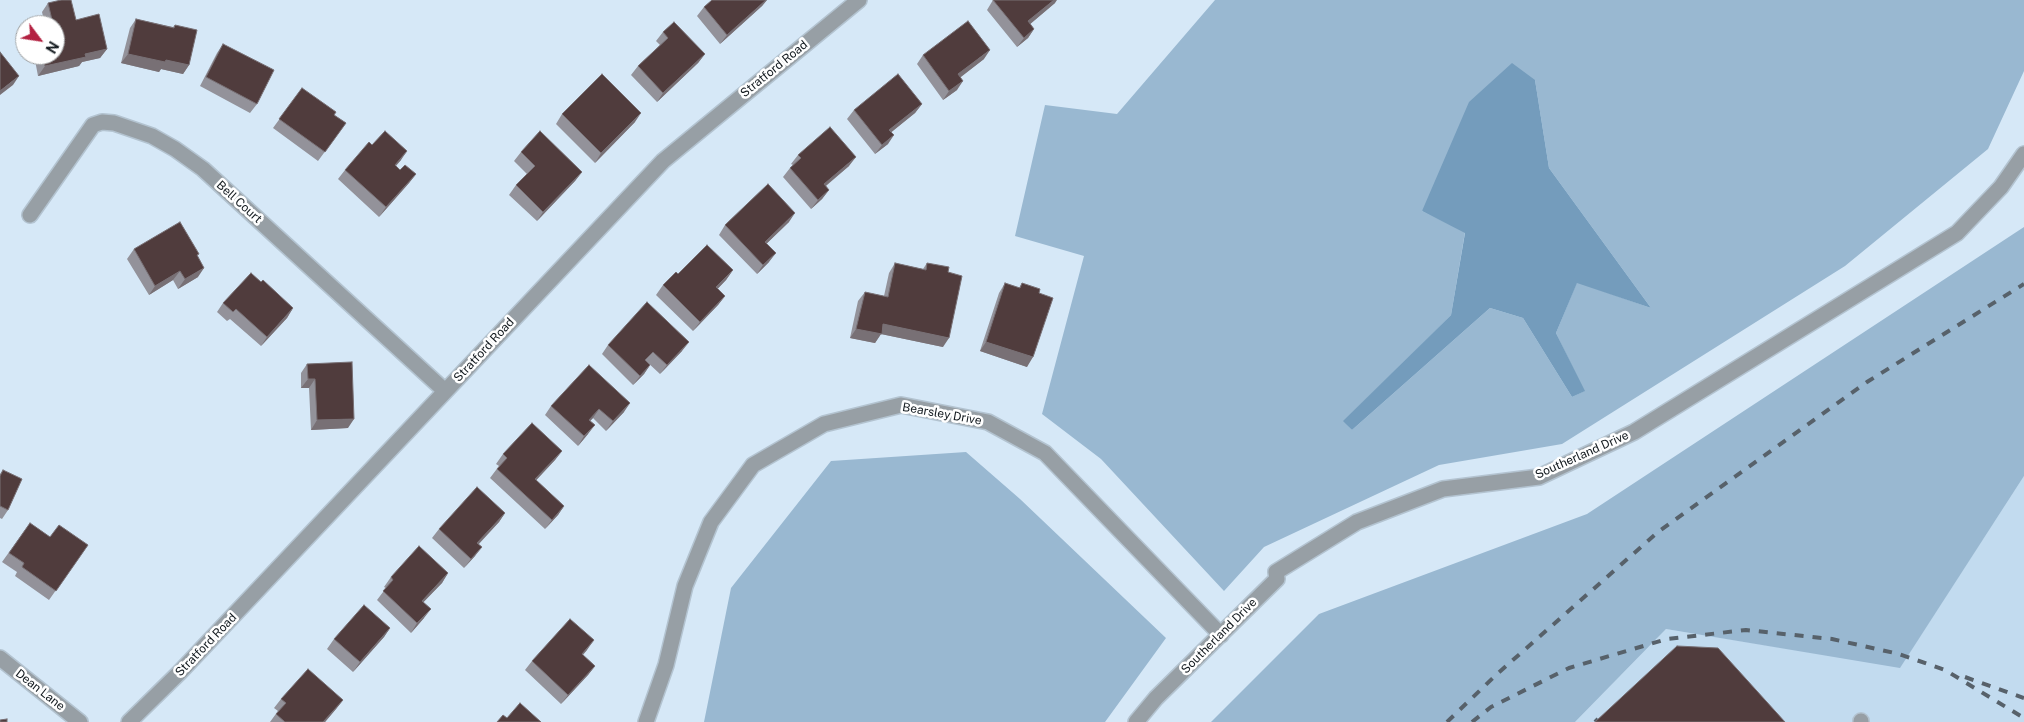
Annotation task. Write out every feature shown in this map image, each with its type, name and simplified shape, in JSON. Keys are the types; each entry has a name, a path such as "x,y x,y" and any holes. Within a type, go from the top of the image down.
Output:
{"street":[{"name":"Stratford Road","path":"129,722 180,672 663,161 858,0"},
{"name":"Bell Court","path":"30,215 93,125 102,122 114,123 152,136 175,149 202,169 445,391"},
{"name":"Southerland Drive","path":"1136,722 1156,698 1277,579 1276,572 1358,522 1444,489 1539,477 1634,432 1957,233 2001,187 2024,154"},
{"name":"Bearsley Drive","path":"646,722 666,665 685,586 711,522 753,465 824,424 901,405 988,422 1045,453 1221,635"},
{"name":"Dean Lane","path":"0,658 80,722"}],"shaded area":[{"path":"1215,0 2024,0 2024,71 1988,149 1845,266 1562,444 1439,465 1264,547 1224,591 1101,459 1042,414 1084,256 1015,236 1045,105 1117,114","holes":["1535,80 1549,168 1651,308 1577,282 1556,333 1584,391 1572,397 1523,318 1490,308 1352,430 1344,421 1451,315 1465,232 1422,211"]},
{"path":"1512,63 1535,80 1549,168 1651,308 1577,283 1556,333 1585,391 1572,397 1523,318 1490,308 1352,430 1343,421 1451,315 1465,233 1422,211 1469,102"},
{"path":"2024,227 2024,476 1900,668 1666,629 1575,722 1211,722 1319,614 1587,514"},
{"path":"966,452 1020,499 1166,638 1105,722 704,722 731,588 831,461"},
{"path":"2024,476 2024,722 1575,722 1666,629 1900,667"}],"building":[{"path":"71,0 76,20 99,14 107,49 85,54 86,57 65,62 65,15 51,15 48,3"},
{"path":"712,0 766,0 727,35 704,7"},
{"path":"993,0 1054,0 1028,21 1034,29 1024,38"},
{"path":"136,19 174,28 175,25 197,30 189,65 128,54"},
{"path":"968,21 990,50 958,74 963,81 949,91 923,55"},
{"path":"674,22 705,54 663,93 638,66 668,38 663,32"},
{"path":"223,44 274,70 257,104 206,77"},
{"path":"0,52 19,76 0,91"},
{"path":"602,74 641,113 601,153 562,114"},
{"path":"898,74 922,104 889,130 894,135 882,145 854,110"},
{"path":"302,88 336,112 334,115 346,123 325,152 279,119"},
{"path":"830,127 856,157 824,184 829,190 818,200 790,168 801,158 798,155"},
{"path":"385,131 407,151 395,165 400,170 405,165 416,174 386,207 345,170 369,142 372,145"},
{"path":"540,131 582,172 543,212 516,185 535,166 521,152"},
{"path":"768,184 795,213 765,242 776,253 763,265 725,225"},
{"path":"180,222 199,254 197,255 204,268 185,279 180,271 155,286 134,249"},
{"path":"707,245 733,270 716,287 725,296 700,322 663,285 676,272 678,274"},
{"path":"895,263 926,270 927,263 949,267 948,272 962,276 949,338 883,324 882,334 856,329 865,292 888,297"},
{"path":"251,273 261,282 263,280 293,308 267,337 236,309 233,312 223,303"},
{"path":"1005,283 1020,288 1022,283 1040,289 1039,293 1053,298 1033,357 986,342"},
{"path":"647,302 689,342 667,365 653,352 645,360 650,365 640,376 608,345"},
{"path":"352,362 354,419 317,420 315,379 308,379 307,364"},
{"path":"589,365 630,403 613,421 599,409 589,420 595,425 584,436 551,406"},
{"path":"532,423 562,451 535,479 564,506 552,520 497,469 507,458 503,454"},
{"path":"3,470 22,479 8,510 0,506 0,476"},
{"path":"477,487 505,513 477,543 482,547 471,559 439,529"},
{"path":"30,523 50,537 59,525 88,545 56,591 22,567 24,563 9,553"},
{"path":"419,546 448,573 422,601 431,609 417,623 383,591 393,580 391,577"},
{"path":"364,605 390,628 360,662 334,639"},
{"path":"570,619 594,640 582,654 595,666 568,695 532,661"},
{"path":"1677,646 1718,648 1785,722 1595,722"},
{"path":"308,669 343,700 323,722 285,722 276,714 286,703 281,699"},
{"path":"520,703 541,722 497,722 503,715 507,718"},
{"path":"7,719 7,722 0,722 0,720"}],"railway":[{"path":"1447,722 1496,675 1658,532 1867,382 2024,284"},
{"path":"1472,722 1491,707 1569,668 1667,639 1746,630 1832,639 1899,654 1945,670 2024,718"},
{"path":"1965,677 2024,698"},
{"path":"1595,722 1598,719"}]}
